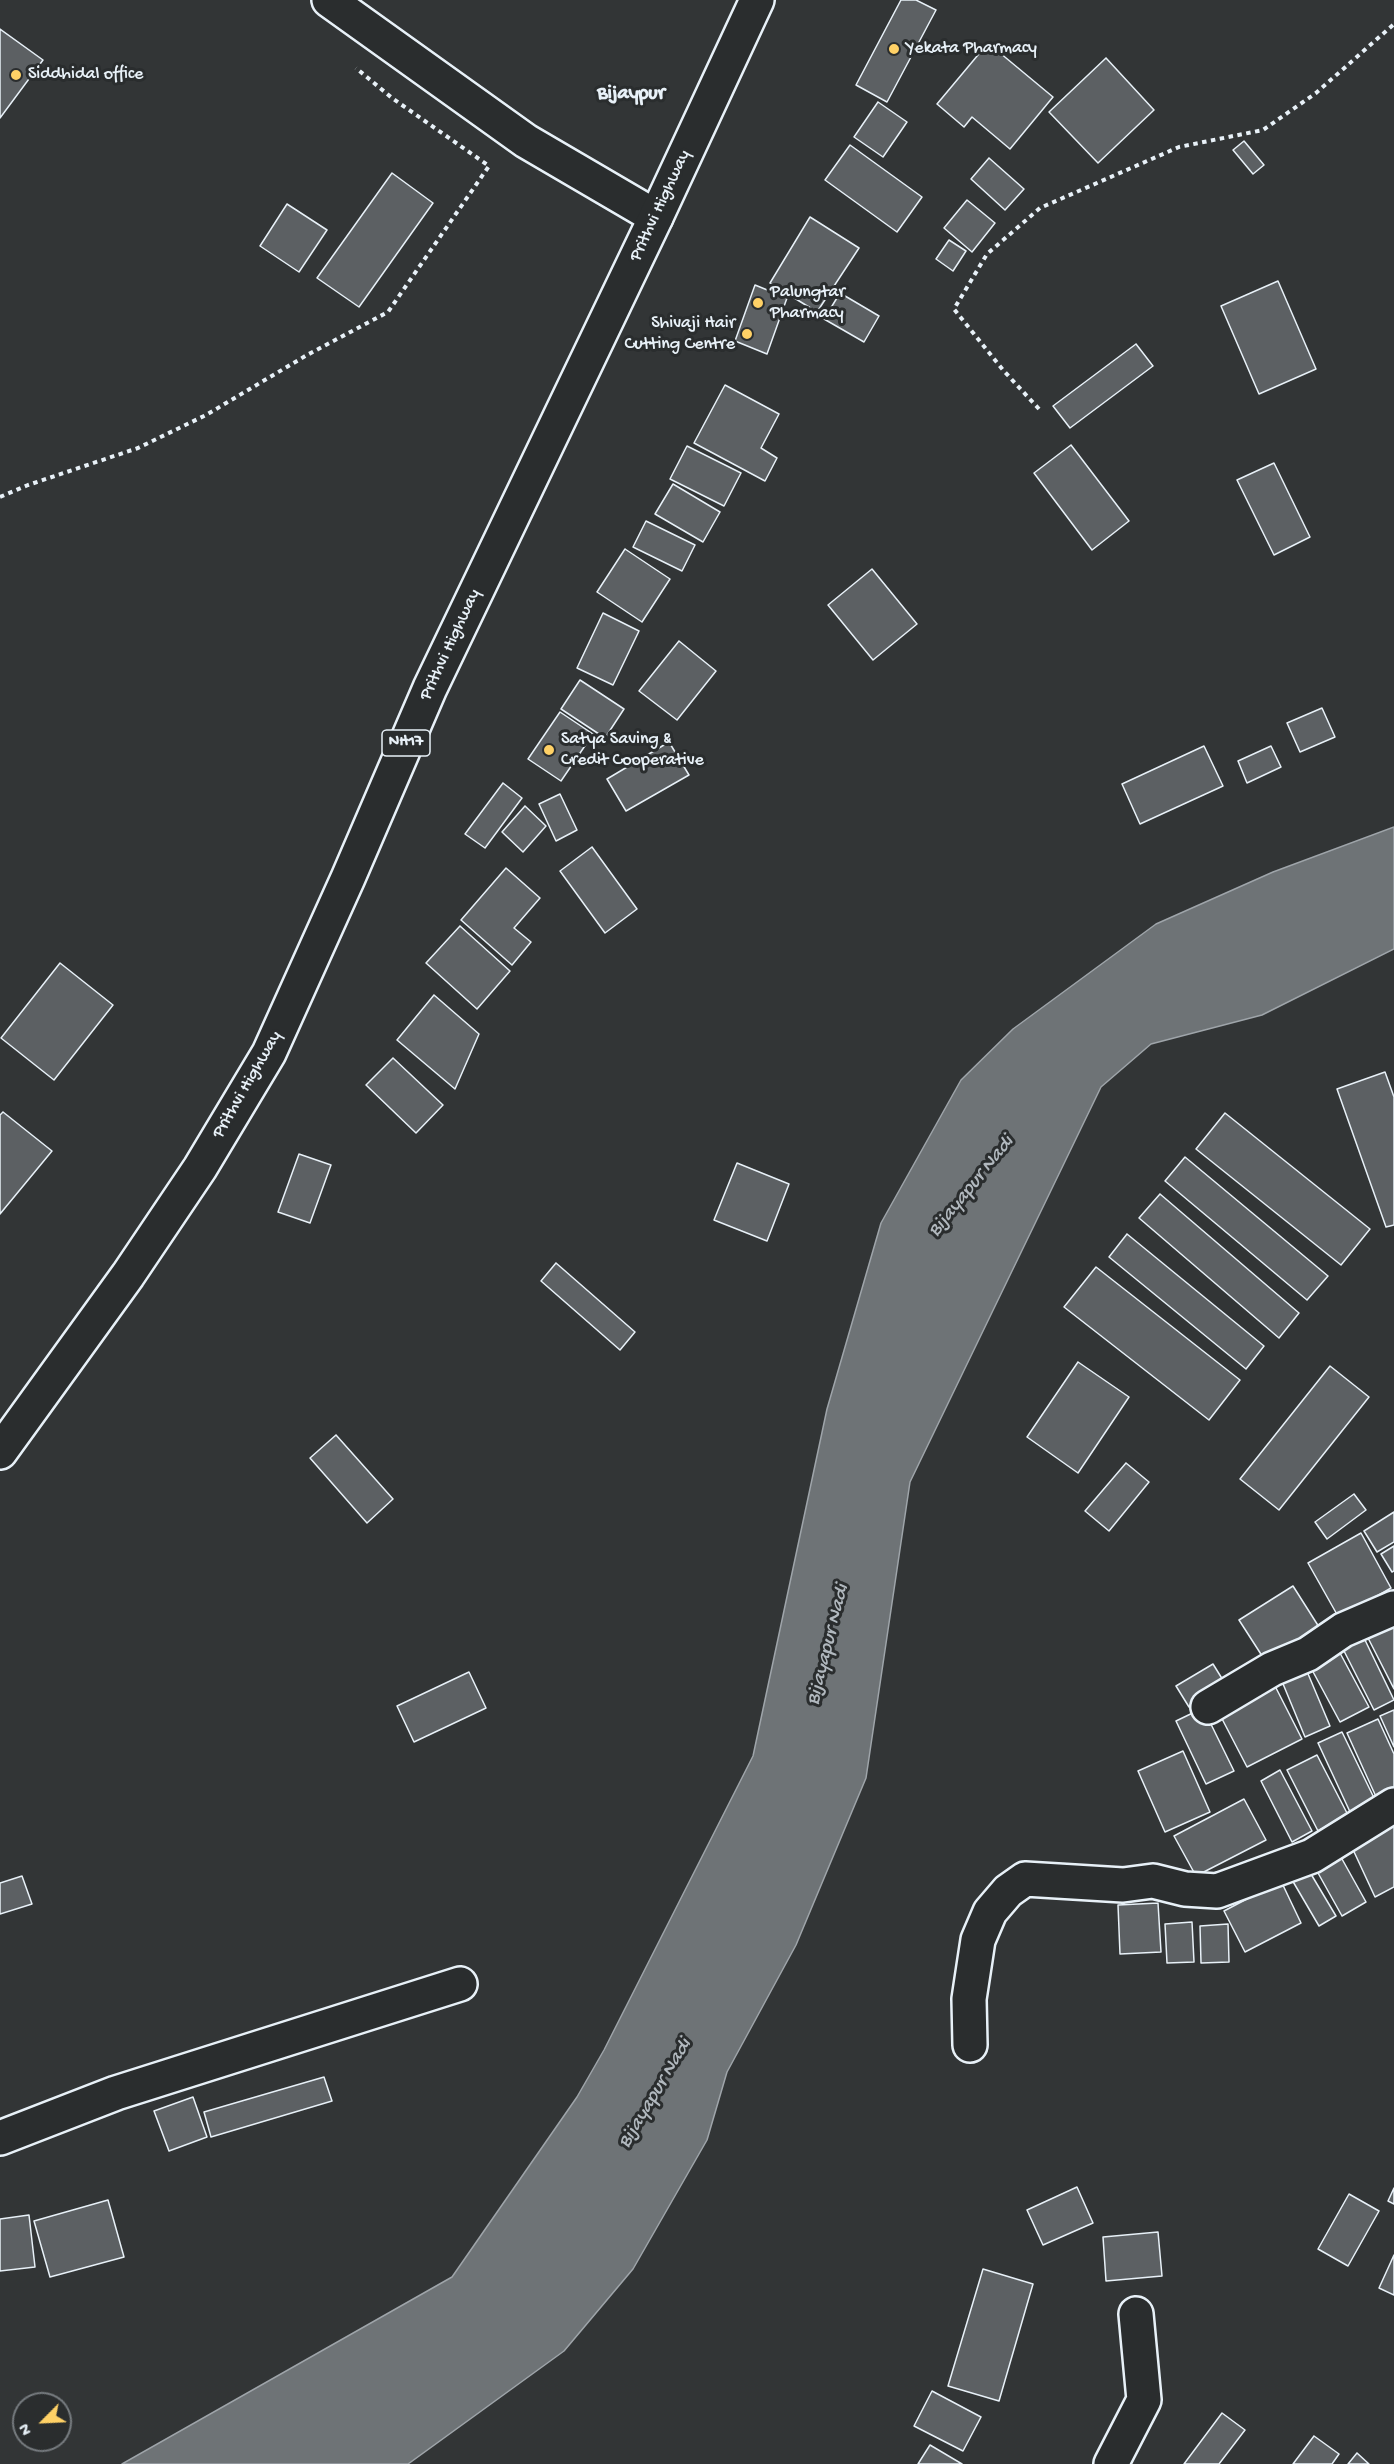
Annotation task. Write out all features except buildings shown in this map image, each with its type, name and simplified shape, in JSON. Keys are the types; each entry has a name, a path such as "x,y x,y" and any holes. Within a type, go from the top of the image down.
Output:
{"main road":[{"name":"Prithvi Highway","path":"0,1452 128,1275 200,1168 269,1053 430,688 656,217 756,0"},
{"path":"337,3 526,141 656,217"},
{"path":"1208,1707 1272,1669 1308,1654 1343,1630 1394,1608"},
{"path":"970,2045 969,1999 978,1940 990,1912 1008,1891 1025,1879 1123,1885 1153,1881 1185,1889 1217,1891 1312,1856 1394,1805"},
{"path":"0,2138 116,2093 460,1984"},
{"path":"1111,2464 1144,2400 1136,2314"}],"path":[{"path":"1039,409 1003,370 954,309 987,254 1040,208 1179,147 1263,130 1316,93 1394,24"},
{"path":"0,497 28,485 138,448 206,415 307,355 388,312 489,166 392,98 350,63"}],"water":[{"name":"Bijayapur Nadi","path":"1394,827 1394,949 1262,1015 1151,1044 1101,1087 910,1482 866,1778 796,1945 727,2072 707,2140 633,2269 564,2351 408,2464 122,2464 452,2277 577,2097 604,2050 753,1756 827,1409 881,1223 961,1080 1013,1029 1156,924 1273,872"}],"place":[{"name":"Yekata Pharmacy","path":"894,49"},
{"name":"Siddhidal office","path":"16,75"},
{"name":"Palungtar Pharmacy","path":"758,303"},
{"name":"Shivaji Hair Cutting Centre","path":"747,334"},
{"name":"Satya Saving & Credit Cooperative","path":"549,750"}],"district":[{"name":"Bijaypur","path":"631,95"}]}
